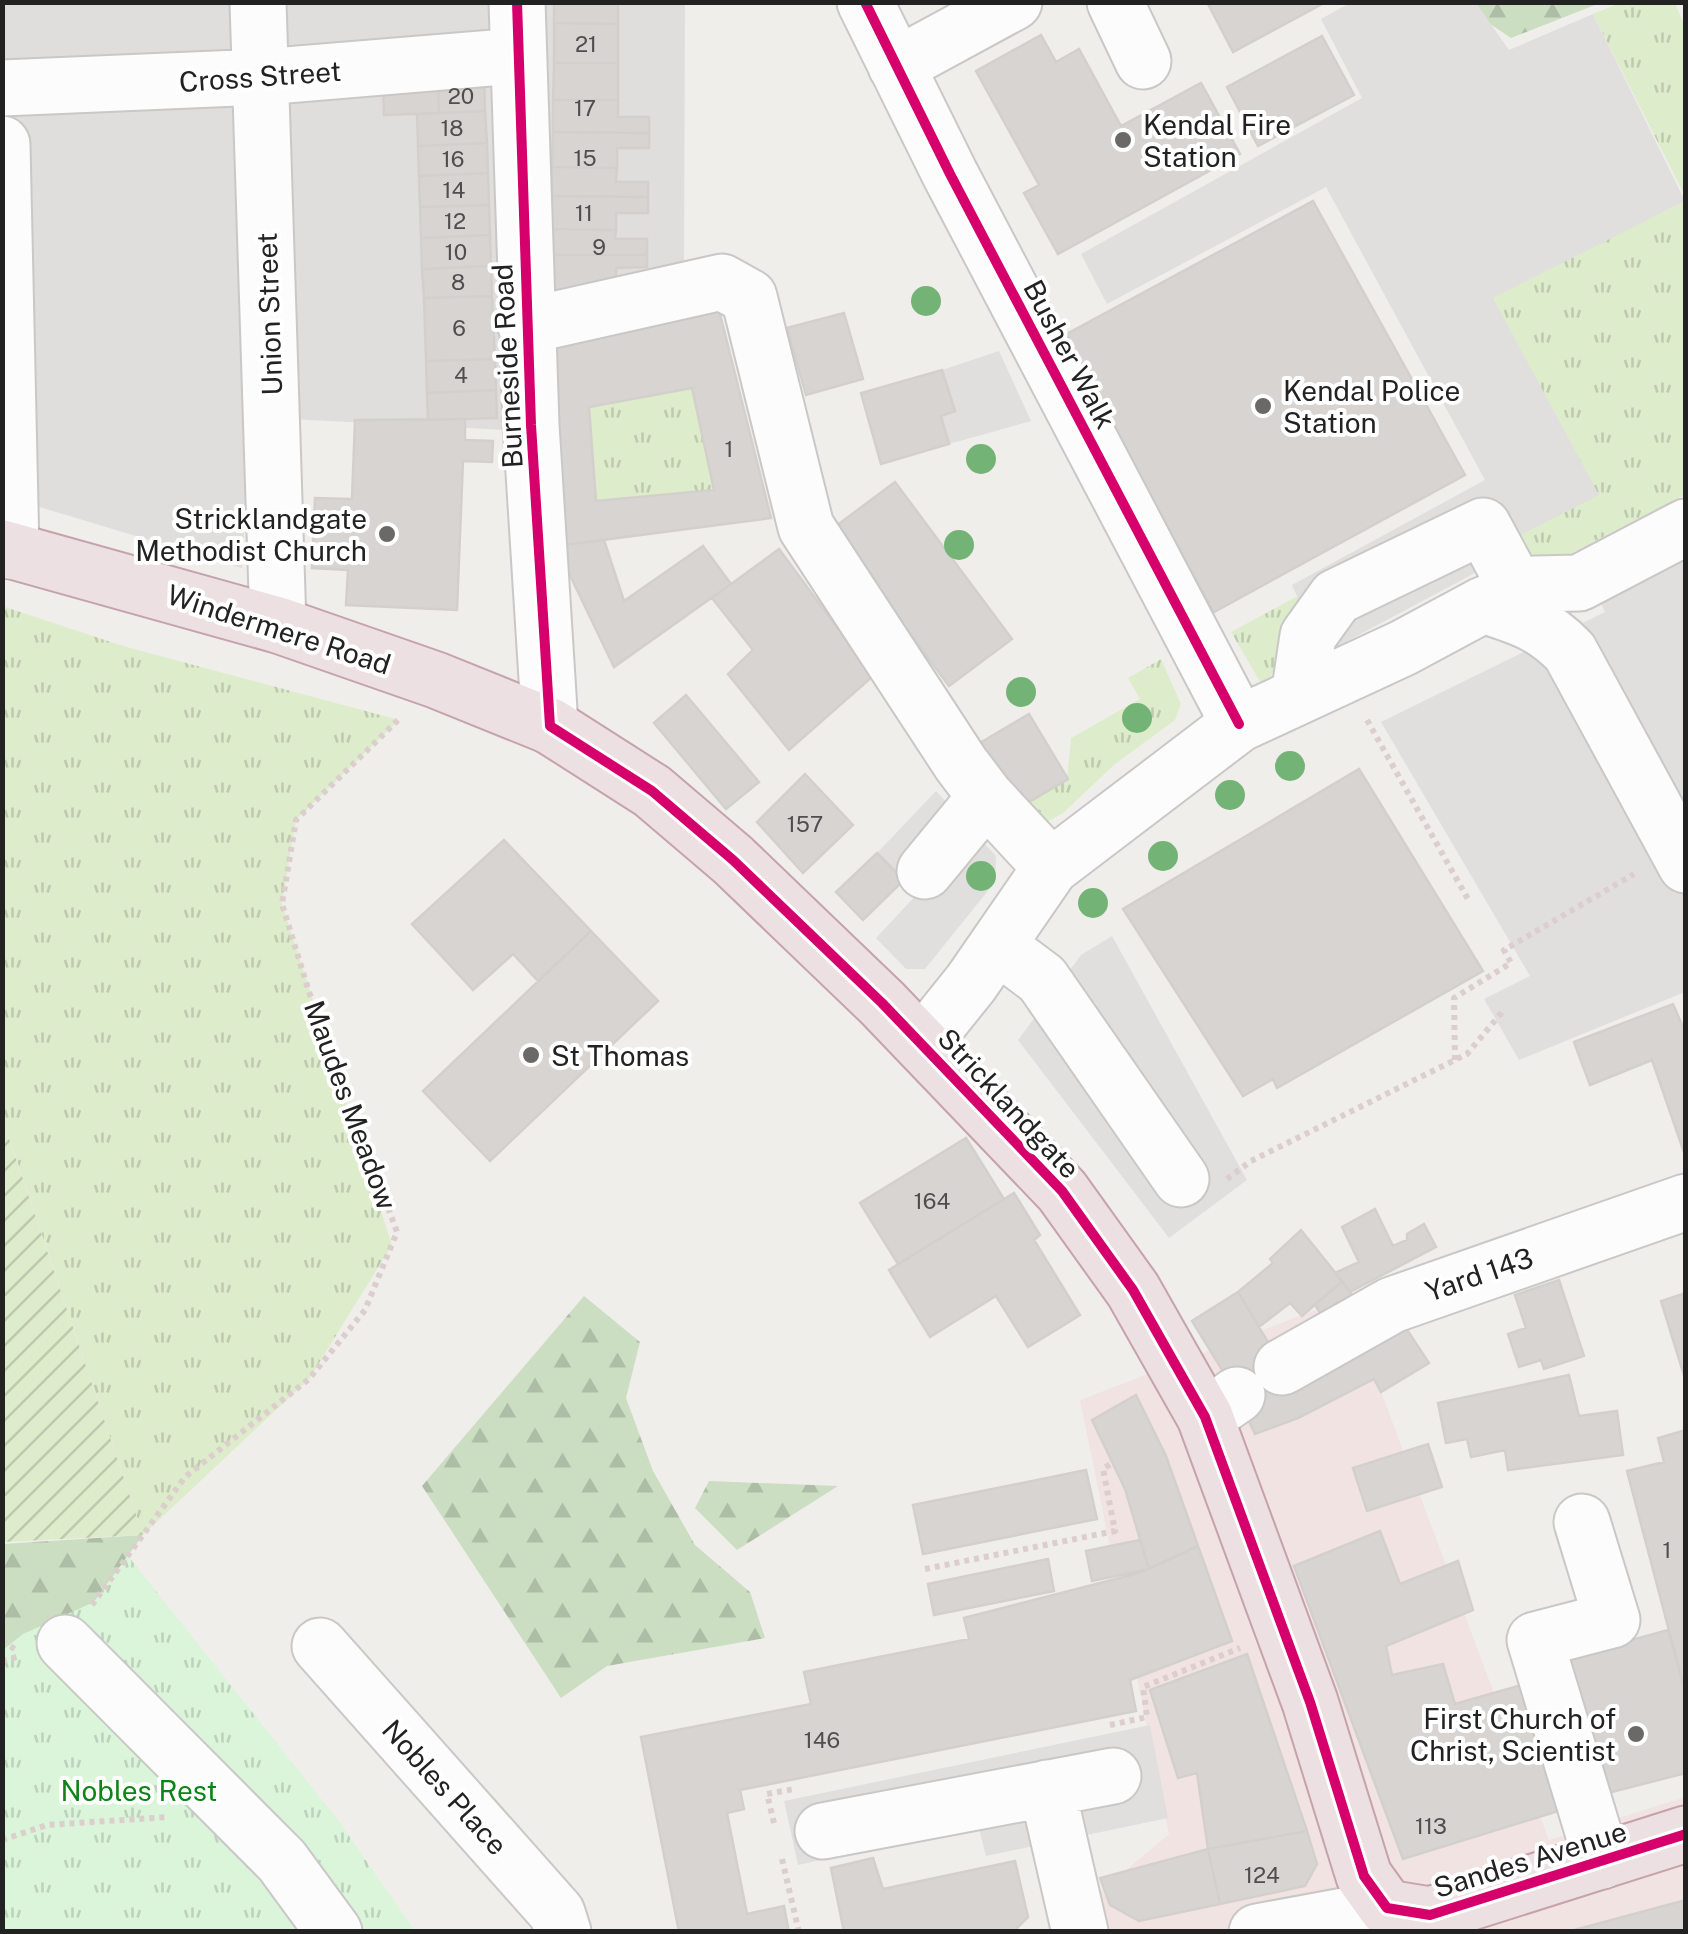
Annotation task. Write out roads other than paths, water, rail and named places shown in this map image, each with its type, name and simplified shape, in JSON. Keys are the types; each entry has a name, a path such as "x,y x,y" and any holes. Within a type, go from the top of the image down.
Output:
{"highway":[{"name":"Windermere Road","path":"7,550 278,625 436,680 550,726"},
{"name":"Stricklandgate","path":"550,726 652,792 733,860 922,1044 1062,1191 1221,1406 1364,1876 1384,1920"},
{"name":"Sandes Avenue","path":"1384,1920 1430,1915 1686,1834"}],"street":[{"name":"Union Street","path":"258,2 278,625"},
{"name":"Burneside Road","path":"517,2 526,326 550,726"},
{"name":"Busher Walk","path":"865,2 1239,724"},
{"path":"896,66 1014,2"},
{"path":"1114,2 1143,61"},
{"name":"Cross Street","path":"2,88 262,78 516,56"},
{"path":"2,144 7,550"},
{"path":"526,326 722,282 749,298 806,527 986,796 1051,868"},
{"path":"1299,696 1308,636 1336,597 1483,526 1522,617 1549,630 1570,652 1662,868"},
{"path":"922,1044 998,946 1051,868 1239,724 1512,594 1578,583 1686,526"},
{"path":"925,871 986,796"},
{"path":"998,946 1042,979 1202,1180"},
{"name":"Yard 143","path":"1282,1367 1392,1305 1686,1202"},
{"path":"1582,1522 1612,1620 1534,1640 1602,1860"},
{"path":"65,1643 282,1861 334,1932"},
{"name":"Nobles Place","path":"320,1646 557,1913 563,1932"},
{"path":"823,1831 1113,1776"},
{"path":"1047,1788 1080,1932"},
{"path":"1257,1932 1384,1920"}],"place":[{"name":"Kendal Fire Station","path":"1123,140"},
{"name":"Kendal Police Station","path":"1263,406"},
{"name":"Stricklandgate Methodist Church","path":"387,534"},
{"name":"St Thomas","path":"531,1055"},
{"name":"First Church of Christ, Scientist","path":"1636,1734"}],"park label":[{"name":"Nobles Rest","path":"139,1790"}]}
